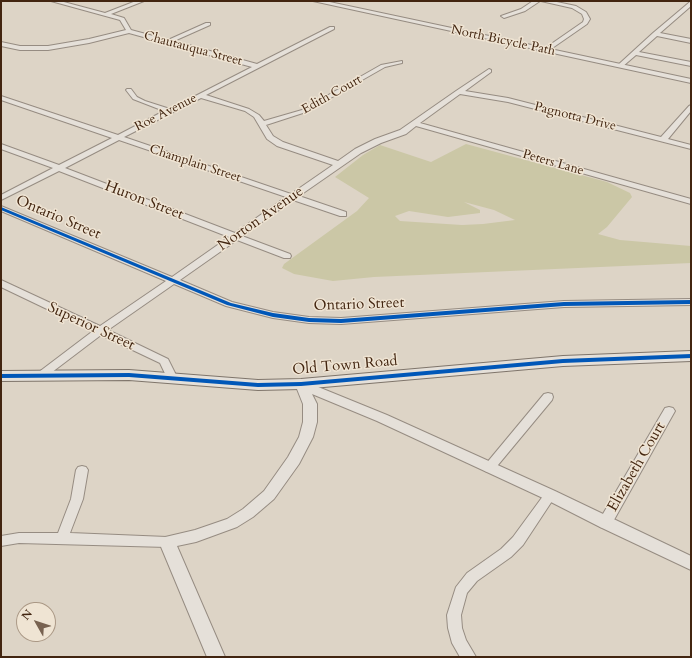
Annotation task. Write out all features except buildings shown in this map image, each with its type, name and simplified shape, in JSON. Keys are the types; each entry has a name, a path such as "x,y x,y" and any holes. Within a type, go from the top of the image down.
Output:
{"main road":[{"name":"Old Town Road","path":"1,376 39,377 129,375 258,386 301,384 563,361 691,356"}],"street":[{"path":"1,44 20,48 48,48 89,41 129,31 122,19 54,1"},
{"path":"107,14 141,1"},
{"name":"North Bicycle Path","path":"316,1 691,81"},
{"path":"504,16 523,10 537,1"},
{"path":"544,1 574,8 584,13 587,19 585,23 546,50"},
{"path":"620,66 691,3"},
{"path":"168,42 208,24"},
{"name":"Roe Avenue","path":"1,198 332,28"},
{"name":"Chautauqua Street","path":"129,31 257,66"},
{"path":"655,34 691,41"},
{"path":"635,53 691,64"},
{"name":"Edith Court","path":"263,124 304,111 383,66 400,62"},
{"name":"Norton Avenue","path":"39,377 100,331 339,164 369,145 396,135 415,124 489,71"},
{"path":"129,90 136,98 143,102 170,111"},
{"name":"Pagnotta Drive","path":"458,92 508,100 691,146"},
{"path":"201,96 247,110 257,116 263,124 264,130 280,144 339,164"},
{"name":"Champlain Street","path":"1,98 343,214"},
{"path":"558,113 565,106"},
{"path":"663,140 690,108"},
{"name":"Peters Lane","path":"415,124 691,202"},
{"name":"Huron Street","path":"1,146 287,256"},
{"name":"Ontario Street","path":"1,208 229,304 273,315 309,320 342,321 564,304 691,302"},
{"name":"Superior Street","path":"1,283 164,361 173,379"},
{"path":"301,384 382,418 550,495 605,523 691,563"},
{"path":"1,541 19,538 62,538 167,542 196,536 232,523 248,513 269,495 294,460 306,437 310,422 310,404 301,384"},
{"path":"489,468 548,397"},
{"name":"Elizabeth Court","path":"605,523 669,411"},
{"path":"62,538 77,499 82,470"},
{"path":"469,657 459,643 455,628 454,614 461,591 472,577 506,553 518,541 550,495"},
{"path":"167,542 216,657"}],"shaded area":[{"path":"466,144 607,182 630,193 632,197 607,227 598,234 620,240 691,246 691,263 374,277 333,281 294,274 282,268 284,264 357,211 369,198 335,177 363,155 380,145 431,162","holes":["464,202 494,210 515,220 462,225 400,221 395,216 409,211 448,217 480,213 480,210"]}],"cycle path":[{"path":"1,208 229,304 273,315 309,320 341,321 564,304 691,302"},
{"path":"1,376 129,375 258,385 301,384 563,361 691,356"}]}
